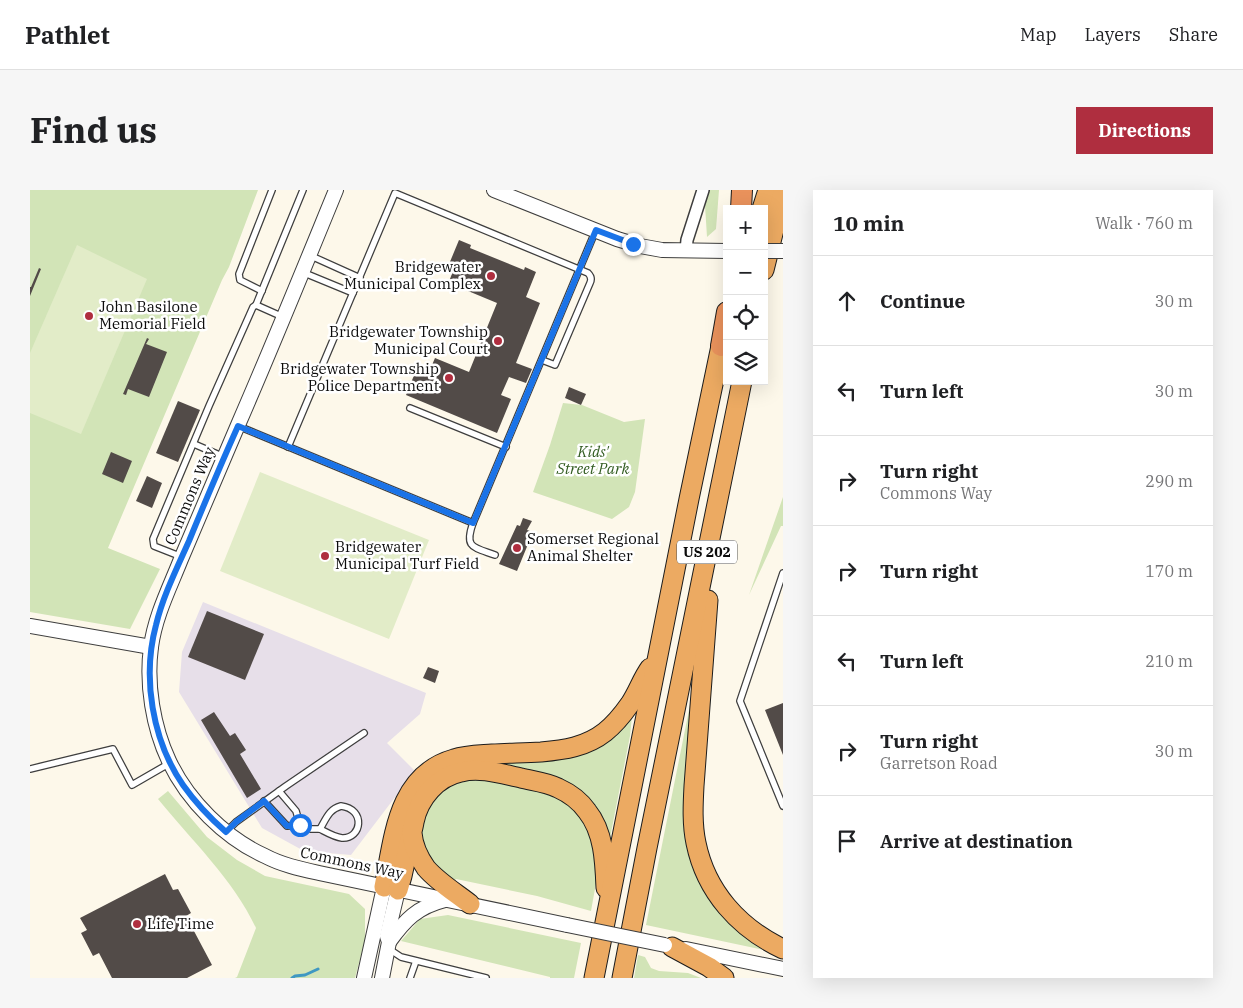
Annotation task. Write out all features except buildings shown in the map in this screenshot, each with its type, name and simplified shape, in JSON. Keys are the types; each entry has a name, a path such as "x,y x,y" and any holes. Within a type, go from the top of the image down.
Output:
{"highway":[{"path":"741,205 742,190"},
{"path":"763,205 768,190"},
{"path":"768,254 783,193"},
{"name":"US 202","path":"594,978 689,499 723,347"},
{"name":"US 202","path":"622,978 741,385"},
{"path":"713,524 694,786 693,812 696,843 703,867 716,893 730,912 758,936 783,949"},
{"path":"390,888 394,834 401,810 411,790 427,772 444,762 464,757 550,751 587,743 604,733 617,721 630,704 658,656"},
{"path":"390,888 402,876 415,815 424,796 431,788 448,776 459,772 481,770 541,782 556,787 569,794 588,812 598,832 604,857 607,914"},
{"path":"412,832 416,849 425,866 432,874 470,904"},
{"path":"668,946 709,967 724,978"}],"street":[{"name":"Commons Way","path":"336,190 156,623 151,647 150,681 152,702 164,750 170,763 196,802 226,832 255,851 278,862 319,873 783,969"},
{"path":"494,190 640,246 662,250 723,251"},
{"path":"686,251 687,240 703,190"},
{"path":"768,251 783,251"},
{"path":"30,626 151,647"},
{"path":"382,978 388,945 390,888"},
{"path":"364,978 390,888"},
{"path":"388,945 399,928 416,912 425,907 448,900"}],"lane":[{"path":"262,291 240,280 239,274 272,190"},
{"path":"182,557 154,546 153,542 253,307 256,305 262,291 303,190"},
{"path":"288,447 396,193 588,273 591,280 590,283 555,365 542,360"},
{"path":"494,555 472,546 469,536 473,523 596,230"},
{"path":"309,255 360,278"},
{"path":"302,272 353,293"},
{"path":"256,305 283,317"},
{"path":"410,408 506,447"},
{"path":"238,426 473,523"},
{"path":"194,444 224,457"},
{"path":"783,576 740,701 780,793 783,806"},
{"path":"226,832 264,801 364,733"},
{"path":"30,769 113,749 132,784 170,763"},
{"path":"279,791 296,811 300,825"},
{"path":"264,801 287,826 300,825 311,829 320,829 341,838 348,837 357,829 358,816 354,810 348,807 341,806 335,808 329,812 320,829"},
{"path":"388,945 401,958 486,978"},
{"path":"410,978 416,961"}],"shaded area":[{"path":"203,602 426,693 420,714 387,743 415,771 351,855 304,851 262,828 179,692 182,652"}],"green space":[{"path":"30,190 258,190 229,267 108,548 160,569 130,629 30,612"},
{"path":"704,190 719,190 716,229 707,237"},
{"name":"John Basilone Memorial Field","path":"77,245 147,279 81,434 30,413 30,353"},
{"name":"Kids' Street Park","path":"563,403 582,405 624,422 645,419 635,492 629,507 612,519 533,492"},
{"name":"Bridgewater Municipal Turf Field","path":"260,472 429,540 389,639 220,571"},
{"path":"783,497 783,526 781,526 749,595"},
{"path":"695,680 686,811 714,900 764,950 646,925"},
{"path":"632,716 630,736 608,848 595,812 468,760 560,757"},
{"path":"474,775 555,791 575,807 592,829 600,861 591,911 537,896 456,879 453,883 443,877 420,847 420,818 436,791"},
{"path":"168,791 207,837 237,860 265,876 349,894 365,909 365,940 355,978 235,978 256,928 247,910 224,877 158,799"},
{"path":"448,915 581,943 574,978 550,978 401,941 420,919"},
{"path":"638,955 645,957 651,968 659,971 688,973 701,978 634,978"}],"waterway":[{"path":"292,978 318,969"}],"place":[{"name":"Bridgewater Municipal Complex","path":"491,276"},
{"name":"John Basilone Memorial Field","path":"89,316"},
{"name":"Bridgewater Township Municipal Court","path":"498,341"},
{"name":"Bridgewater Township Police Department","path":"449,378"},
{"name":"Somerset Regional Animal Shelter","path":"517,548"},
{"name":"Bridgewater Municipal Turf Field","path":"325,556"},
{"name":"Life Time","path":"137,924"}],"route":[{"path":"300,825 287,826 264,801 226,832 196,802 170,763 164,750 152,702 150,659 156,623 238,426 473,523 596,230 633,244"}]}
